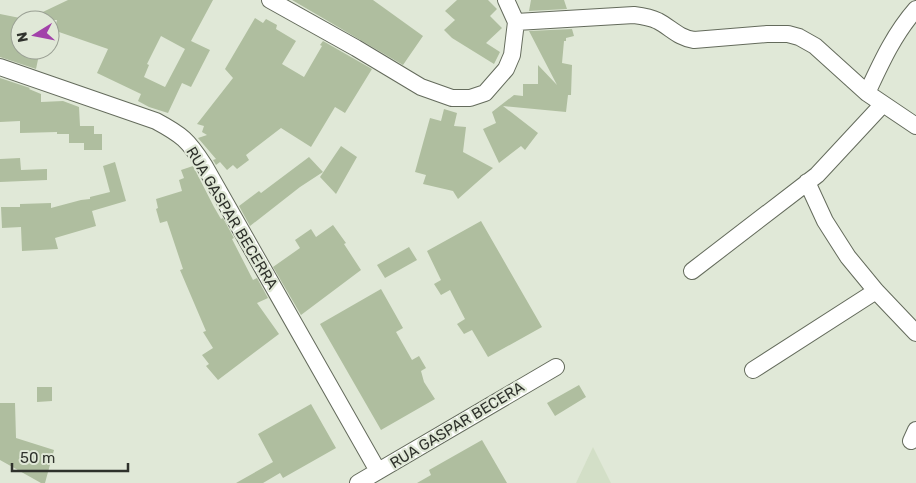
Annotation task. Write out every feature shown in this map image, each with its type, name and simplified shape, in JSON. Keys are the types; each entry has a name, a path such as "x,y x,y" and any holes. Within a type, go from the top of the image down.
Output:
{"street":[{"path":"270,0 421,87 452,98 470,98 485,93 506,69 512,55 516,22 506,0"},
{"path":"868,93 889,46 906,20 916,9"},
{"path":"516,22 634,15 646,16 658,21 686,39 767,34 788,34 800,37 815,46 868,93 916,126"},
{"name":"RUA GASPAR BECERRA","path":"0,67 156,121 177,132 191,145 214,182 378,472"},
{"path":"692,271 817,175 883,104"},
{"path":"808,182 830,228 848,257 876,291 916,333"},
{"path":"753,370 876,291"},
{"name":"RUA GASPAR BECERA","path":"358,483 556,367"}],"shaded area":[{"path":"593,447 611,483 576,483"}],"building":[{"path":"68,0 213,0 191,41 210,50 191,87 182,83 168,113 138,101 141,94 97,73 108,49 60,32 60,10 47,10","holes":["161,36 185,49 165,87 144,77 149,65 147,64"]},
{"path":"292,0 373,0 423,36 403,65"},
{"path":"457,0 488,0 497,9 490,16 502,28 486,43 500,52 494,64 452,38 444,30 455,20 445,11"},
{"path":"531,0 564,0 567,9 529,11"},
{"path":"0,14 10,16 10,60 38,60 36,69 0,57"},
{"path":"255,18 263,23 266,19 277,25 276,29 296,41 282,64 304,77 323,41 372,69 345,113 335,107 311,147 281,128 246,155 249,160 237,169 233,165 227,170 220,162 216,165 213,160 216,159 198,138 207,135 202,132 204,126 197,124 233,78 225,69"},
{"path":"572,29 574,36 566,38 566,41 564,41 562,63 572,65 571,95 568,95 566,112 503,106 538,133 525,150 521,146 499,163 483,129 496,123 492,112 514,95 523,96 523,84 538,84 538,65 557,85 529,31"},
{"path":"0,78 30,88 41,94 41,102 63,101 79,107 80,126 94,126 94,134 102,134 102,150 84,150 84,143 69,143 69,134 57,134 57,132 20,133 20,121 0,122"},
{"path":"444,109 457,113 454,126 466,127 463,152 493,168 458,199 453,191 423,184 426,175 415,172 430,118 441,121"},
{"path":"341,146 357,157 336,194 320,177"},
{"path":"309,157 323,172 300,187 250,226 239,206 259,191 261,193"},
{"path":"20,158 21,170 47,169 47,180 0,182 0,159"},
{"path":"115,162 126,201 92,211 96,226 55,238 58,249 22,251 21,227 2,228 1,207 20,207 20,204 51,203 51,208 90,199 90,197 110,192 103,166"},
{"path":"193,166 214,207 221,219 223,218 234,238 232,239 253,280 257,278 268,298 257,303 279,334 218,380 206,366 209,364 202,355 213,348 203,332 206,331 180,270 183,269 167,221 160,223 156,209 158,208 156,199 182,191 179,180 184,178 181,170"},
{"path":"481,221 542,327 488,357 472,330 464,334 457,324 465,319 450,290 441,295 434,284 441,280 427,251"},
{"path":"333,225 346,243 344,244 361,270 301,315 273,267 300,248 295,240 311,229 316,237"},
{"path":"409,247 417,260 385,278 377,265"},
{"path":"381,289 403,328 396,332 412,360 419,356 426,368 421,371 424,382 435,399 381,430 320,324"},
{"path":"579,385 586,397 555,416 547,403"},
{"path":"37,387 52,387 52,401 37,402"},
{"path":"0,403 15,403 16,438 54,450 45,483 41,483 0,460"},
{"path":"311,404 336,448 283,478 280,473 263,483 236,483 273,462 258,434"},
{"path":"482,440 507,483 417,483 431,475 429,470"}]}
